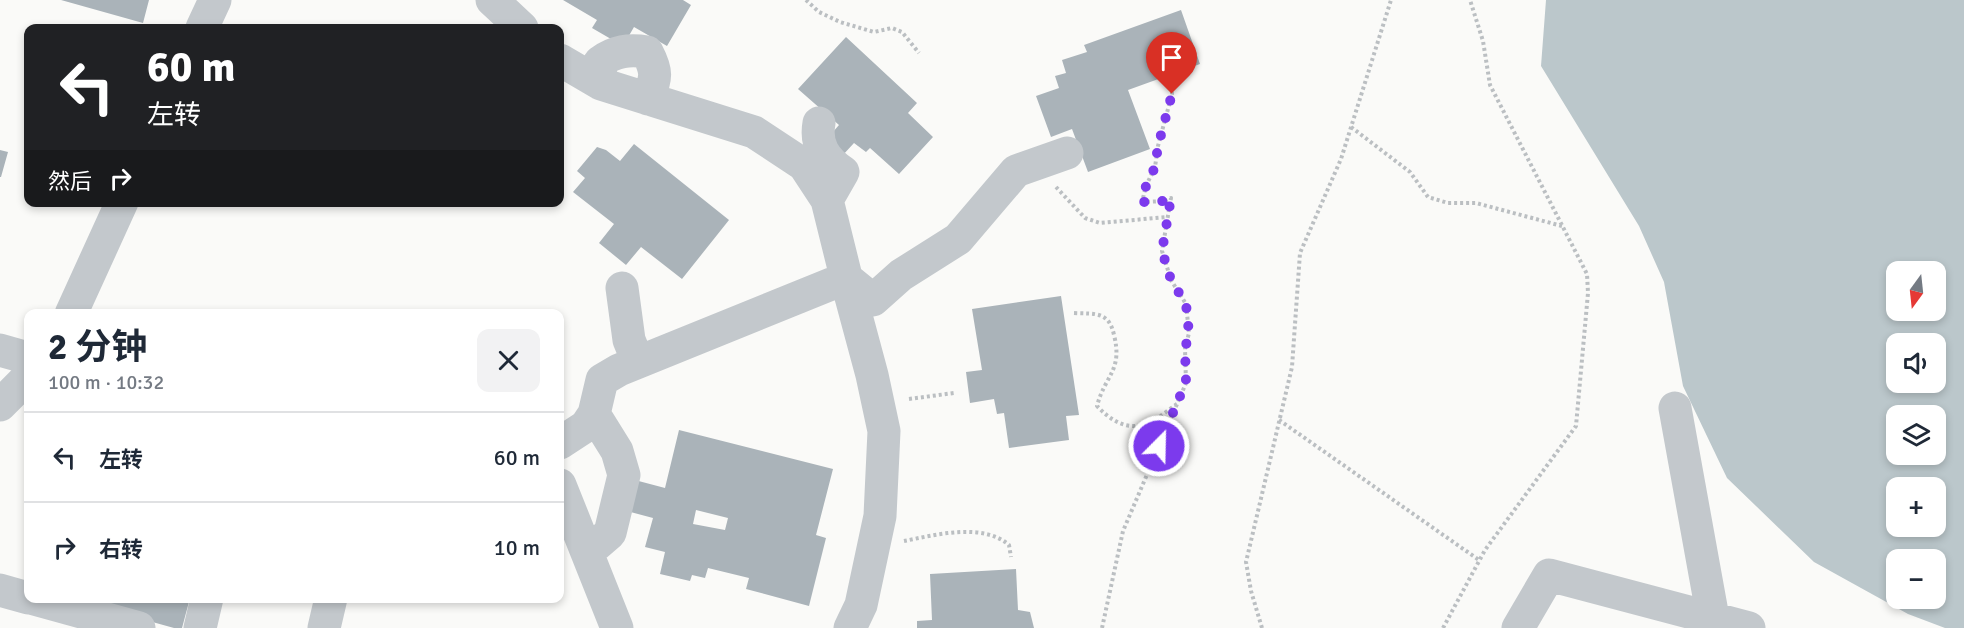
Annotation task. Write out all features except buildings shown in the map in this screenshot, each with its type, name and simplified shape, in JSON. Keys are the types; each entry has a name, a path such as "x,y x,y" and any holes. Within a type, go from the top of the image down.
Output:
{"street":[{"path":"204,24 215,0"},
{"path":"492,0 518,24"},
{"path":"601,84 600,62 611,54 631,50 647,52 655,67 654,84 648,99"},
{"path":"564,62 601,84 754,132 804,165 828,200 884,431 880,516 861,604 850,628"},
{"path":"819,123 817,135 820,147 834,166 843,172 828,200"},
{"path":"846,278 873,300 901,276 958,239 1016,171 1066,153"},
{"path":"73,309 120,207"},
{"path":"564,440 586,426 594,414 602,380 619,370 846,278"},
{"path":"622,288 629,340 638,362"},
{"path":"0,350 24,357"},
{"path":"0,405 24,380"},
{"path":"1675,408 1713,618"},
{"path":"588,552 610,533 624,475 617,451 594,414"},
{"path":"564,495 617,628"},
{"path":"1518,628 1549,575 1749,628"},
{"path":"0,590 24,596"},
{"path":"48,603 139,628"},
{"path":"200,628 206,603"},
{"path":"324,628 330,603"}],"path":[{"path":"806,0 819,12 840,22 874,32 892,28 902,32 919,53"},
{"path":"1262,628 1251,591 1246,562 1292,367 1300,253 1341,159 1391,0"},
{"path":"1443,628 1485,550 1576,426 1588,293 1587,274 1490,85 1483,41 1470,0"},
{"path":"1102,628 1123,531 1186,382 1185,349 1189,333 1186,304 1171,280 1162,251 1171,198 1165,201 1142,202 1146,186 1155,167 1158,146 1172,94 1171,74"},
{"path":"1351,127 1410,172 1428,197 1448,202 1476,203 1562,226"},
{"path":"1035,164 1084,218 1100,223 1167,217"},
{"path":"1074,313 1100,314 1110,321 1113,329 1117,359 1101,392 1097,406 1108,419 1129,427 1148,424 1178,403"},
{"path":"878,403 954,393"},
{"path":"1279,420 1479,560"},
{"path":"874,548 930,536 977,532 1003,539 1009,545 1011,557"}],"shaded area":[{"path":"1546,0 1964,0 1964,628 1945,628 1899,609 1946,609 1946,549 1886,549 1886,602 1814,562 1727,478 1683,386 1664,282 1639,226 1541,66"}],"route":[{"path":"1159,446 1186,382 1185,349 1189,333 1186,304 1171,280 1162,251 1171,198 1165,201 1142,202 1146,186 1155,167 1158,146 1172,94"}]}
